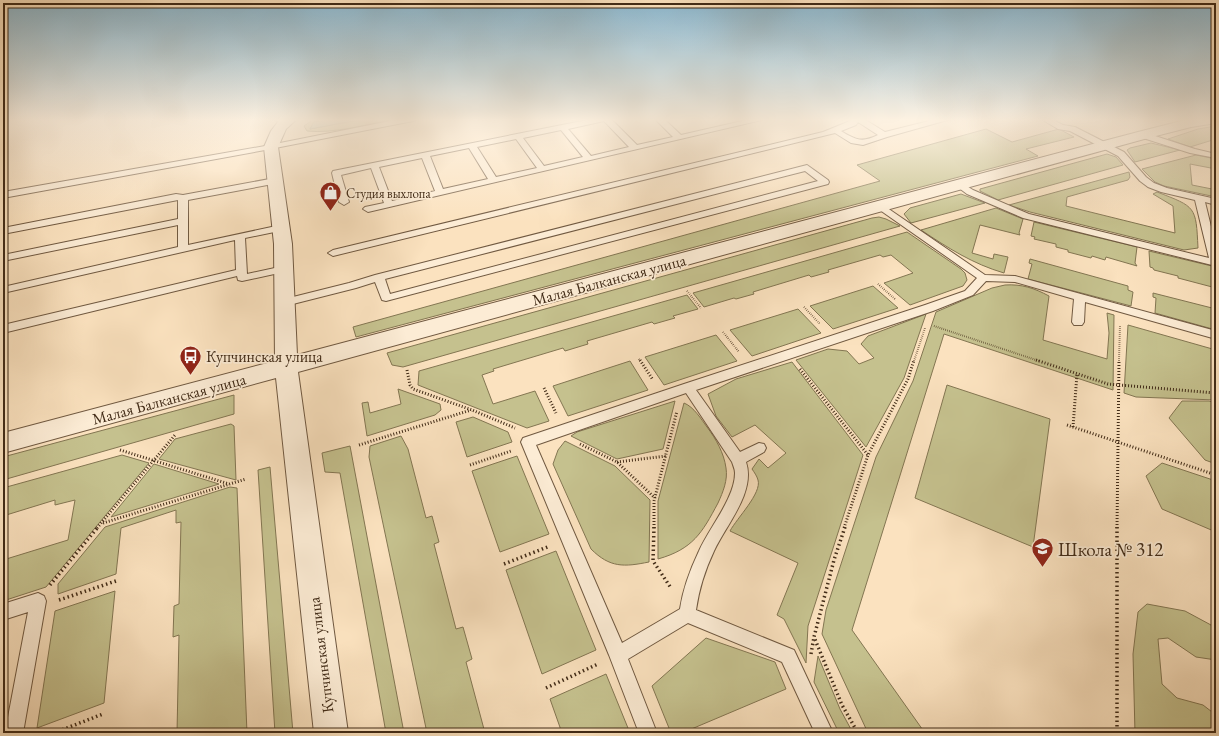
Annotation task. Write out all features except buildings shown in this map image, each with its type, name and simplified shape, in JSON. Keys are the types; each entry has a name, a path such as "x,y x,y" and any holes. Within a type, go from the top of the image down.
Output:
{"street":[{"name":"Купчинская улица","path":"269,153 275,181 281,228 284,269 286,367 331,733"},
{"name":"Малая Балканская улица","path":"3,443 1077,153"}],"lane":[{"path":"3,195 233,153"},
{"path":"344,202 336,173 434,153"},
{"path":"477,153 493,180"},
{"path":"531,153 542,169"},
{"path":"584,153 589,159"},
{"path":"368,209 612,153"},
{"path":"333,253 743,153"},
{"path":"1120,153 1143,179 1151,185 1164,190 1216,202"},
{"path":"1204,153 1216,156"},
{"path":"425,155 440,193"},
{"path":"374,165 389,204"},
{"path":"285,302 352,286 379,277 807,168 825,182 386,298 379,277"},
{"path":"3,231 176,197 183,198 275,181"},
{"path":"959,185 970,192 1026,216 1216,263 1199,198"},
{"path":"183,198 183,250"},
{"path":"880,206 984,278 1015,279 1216,335"},
{"path":"3,258 183,221"},
{"path":"3,290 281,228"},
{"path":"240,236 242,278 284,269"},
{"path":"3,329 242,272"},
{"path":"648,733 618,655 528,443 554,432 929,308 969,293 984,278"},
{"path":"1078,322 1080,297"},
{"path":"687,614 691,588 698,568 709,544 734,499 740,483 742,472 738,460 688,387"},
{"path":"738,460 759,448"},
{"path":"3,612 38,601 14,733"},
{"path":"618,655 687,614"},
{"path":"687,614 788,656 824,733"}],"path":[{"path":"687,291 701,308"},
{"path":"804,307 833,339"},
{"path":"1117,733 1117,442 1120,309"},
{"path":"810,661 814,636 834,560 868,455 908,379 926,323 1108,384 1216,393"},
{"path":"723,332 751,366"},
{"path":"787,354 868,455"},
{"path":"639,359 663,396"},
{"path":"407,370 410,385 413,389 472,410 521,431 528,443 470,465"},
{"path":"1073,427 1078,374"},
{"path":"687,614 653,561 655,498 680,401 688,387"},
{"path":"359,445 472,410"},
{"path":"1068,425 1216,474"},
{"path":"554,432 617,462 655,498"},
{"path":"69,563 175,435"},
{"path":"120,450 230,484"},
{"path":"617,462 666,456"},
{"path":"102,524 246,479"},
{"path":"504,564 569,538"},
{"path":"36,608 116,581"},
{"path":"814,636 842,705 858,733"},
{"path":"546,688 618,655"},
{"path":"54,733 103,714"}],"shaded area":[{"path":"899,153 1033,153 1038,156 356,337 353,327 880,181 857,165"},
{"path":"1129,153 1167,153 1135,162"},
{"path":"1107,154 1116,157 1123,165 998,200 980,191 980,189"},
{"path":"1196,155 1216,159 1216,169 1190,164 1192,185 1212,189 1212,187 1216,187 1216,197 1164,186 1155,182 1142,169"},
{"path":"1129,172 1130,177 1128,180 1067,197 1066,206 1175,233 1173,206 1153,194 1157,192 1180,201 1187,205 1191,210 1196,224 1198,248 1184,250 1030,212 1009,205"},
{"path":"961,194 985,203 911,223 904,214 910,208"},
{"path":"996,208 1023,219 1019,233 1020,235 980,225 972,253 993,259 994,254 1008,257 1004,273 971,260 921,230"},
{"path":"879,217 900,226 403,367 392,365 387,353 872,218"},
{"path":"1034,222 1137,247 1135,263 1137,266 1106,257 1105,260 1068,252 1068,250 1056,247 1056,244 1034,239 1035,237 1031,236"},
{"path":"907,232 961,269 965,273 967,280 963,286 910,305 884,283 913,273 891,255 883,257 880,255 828,270 829,272 811,277 809,275 753,292 754,294 704,307 693,293"},
{"path":"1149,251 1216,267 1216,288 1154,270 1150,267"},
{"path":"1030,259 1128,286 1128,290 1133,292 1131,306 1028,279 1032,264 1029,263"},
{"path":"1005,285 1028,287 1049,296 1043,340 1107,359 1109,333 1107,313 1114,315 1113,390 944,334 852,630 925,733 868,733 822,634 826,610 876,457 913,381 936,312 992,288"},
{"path":"873,286 898,308 833,329 810,306"},
{"path":"1153,293 1216,309 1216,330 1155,313 1156,298 1153,297"},
{"path":"687,295 698,309 673,316 675,318 654,324 652,322 587,341 588,344 565,351 563,348 493,369 494,371 482,375 493,404 535,391 549,421 527,428 418,385 419,371"},
{"path":"798,309 821,333 752,356 730,330"},
{"path":"926,314 904,378 866,447 796,360 828,349 847,351 859,364 874,358 861,344 868,336"},
{"path":"1128,325 1216,350 1216,400 1136,397 1124,393"},
{"path":"716,335 737,361 664,385 645,357"},
{"path":"630,361 648,390 568,416 553,386"},
{"path":"792,362 863,455 808,626 806,663 784,619 777,615 798,563 730,531 756,492 758,480 752,469 759,459 768,468 786,453 755,425 732,437 716,416 708,394 736,379"},
{"path":"947,385 1050,419 1033,547 915,498"},
{"path":"398,389 440,404 441,410 435,415 367,436 362,403 368,402 370,413 401,404"},
{"path":"234,395 234,414 3,480 3,457"},
{"path":"675,401 663,449 617,459 571,436 577,432"},
{"path":"1182,401 1209,401 1216,403 1216,464 1205,460 1169,418"},
{"path":"684,403 691,407 697,414 716,441 725,462 726,481 718,503 707,523 695,538 680,550 658,559 658,501"},
{"path":"473,417 508,432 512,442 467,457 456,422"},
{"path":"231,424 234,426 236,480 159,459 175,439"},
{"path":"401,436 408,449 426,518 432,516 439,542 434,544 456,629 463,627 472,659 466,662 485,733 427,733 369,457 370,446"},
{"path":"565,441 615,466 650,500 649,562 632,565 611,563 591,549 553,464 558,450"},
{"path":"350,446 404,733 386,733 340,473 325,472 322,453"},
{"path":"122,455 149,463 46,587 3,601 3,560 68,540 75,500 55,505 55,500 3,516 3,488"},
{"path":"517,456 549,534 500,552 472,471"},
{"path":"1162,463 1216,481 1216,532 1162,509 1146,476"},
{"path":"154,464 219,484 111,517"},
{"path":"270,467 293,733 275,733 258,470"},
{"path":"230,487 237,488 247,733 177,733 179,635 173,637 174,606 179,604 181,522 176,523 176,510 121,528 116,574 58,594 58,584 105,527"},
{"path":"556,551 596,650 542,674 506,570"},
{"path":"115,591 104,703 37,728 55,611"},
{"path":"1147,604 1185,611 1211,625 1216,632 1216,660 1196,657 1168,638 1158,639 1162,684 1177,698 1203,705 1216,715 1216,733 1135,733 1133,654 1138,612"},
{"path":"706,638 775,662 786,689 682,733 671,733 652,686"},
{"path":"818,656 840,709 853,733 839,733 814,682"},
{"path":"606,674 630,733 562,733 550,699"}],"place":[{"name":"Студия выхлопа","path":"331,212"},
{"name":"Купчинская улица","path":"190,376"},
{"name":"Школа № 312","path":"1043,568"}]}
